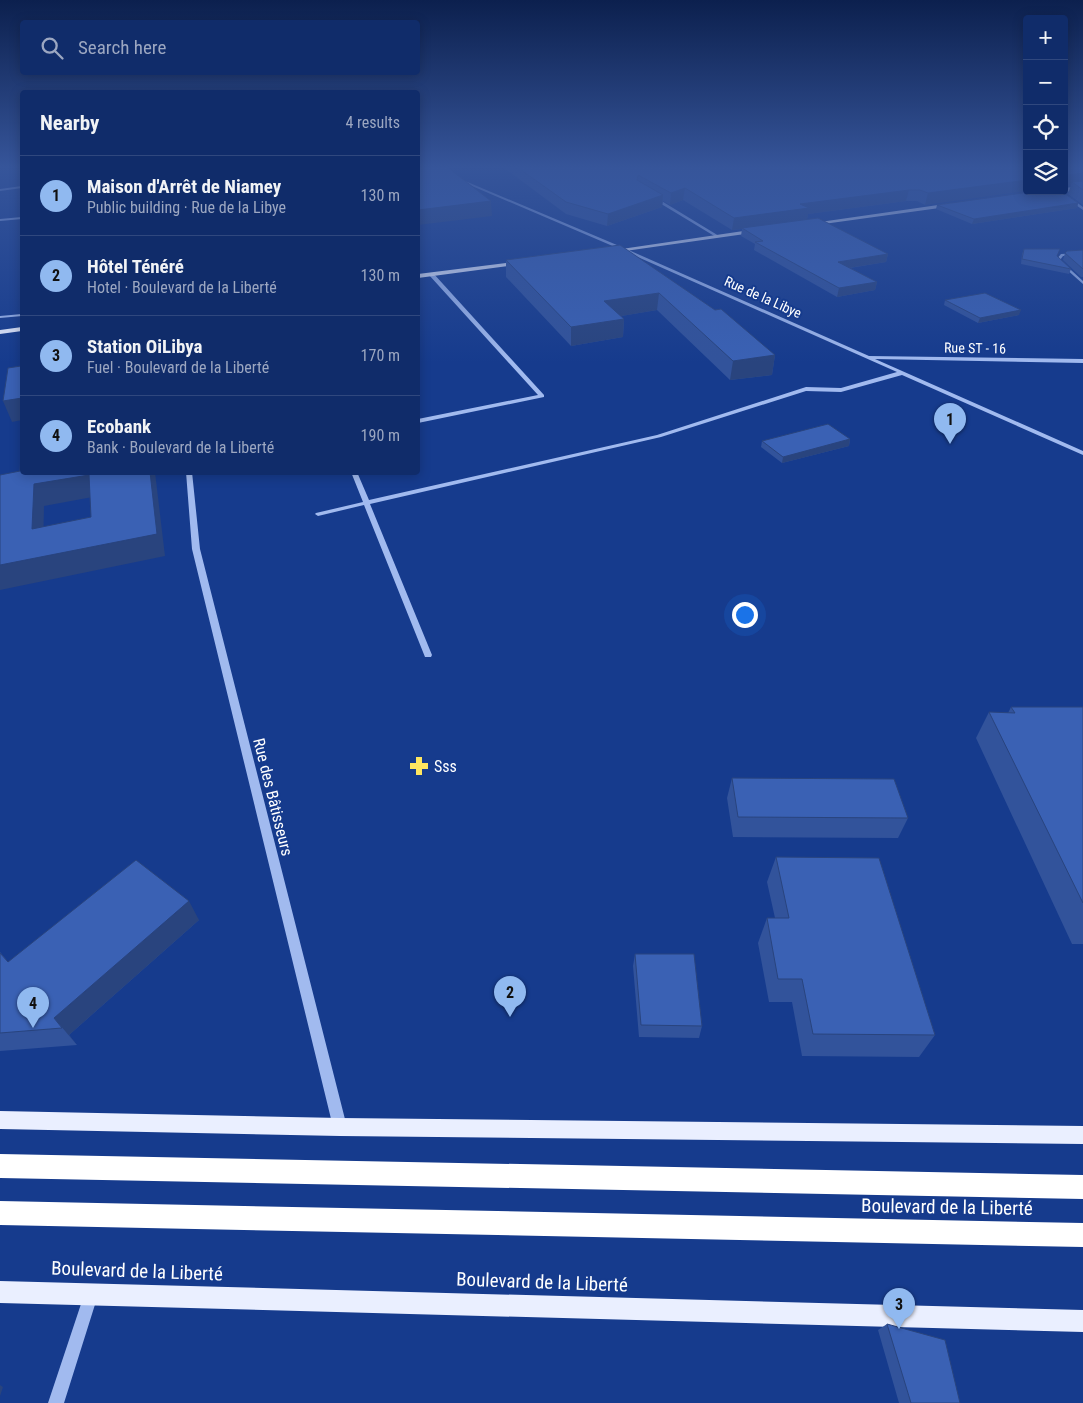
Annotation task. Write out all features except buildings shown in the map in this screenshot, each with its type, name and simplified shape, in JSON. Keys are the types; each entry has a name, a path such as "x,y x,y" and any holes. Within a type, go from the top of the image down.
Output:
{"highway":[{"name":"Boulevard de la Liberté","path":"0,1166 1083,1187"},
{"name":"Boulevard de la Liberté","path":"0,1213 1083,1235"}],"main road":[{"path":"604,252 747,232"},
{"path":"420,276 527,262"},
{"path":"0,332 20,329"},
{"path":"0,1120 340,1127 1083,1135"},
{"name":"Boulevard de la Liberté","path":"0,1292 1083,1321"}],"street":[{"name":"Rue de la Libye","path":"584,232 1083,453"},
{"path":"712,232 718,236"},
{"path":"1083,254 1062,255 1058,257 1058,260 1083,283"},
{"path":"420,421 542,396 431,274"},
{"path":"0,318 20,315"},
{"name":"Rue ST - 16","path":"868,357 1083,361"},
{"path":"318,514 660,436 806,389 841,390 900,373"},
{"name":"Rue des Bâtisseurs","path":"189,475 196,548 340,1127"},
{"path":"355,475 428,656"},
{"path":"56,1403 92,1295"}],"place":[{"name":"Maison d'Arrêt de Niamey","path":"950,444"},
{"name":"Sss","path":"419,766"},
{"name":"Hôtel Ténéré","path":"510,1017"},
{"name":"Ecobank","path":"33,1028"},
{"name":"Station OiLibya","path":"899,1329"}]}
